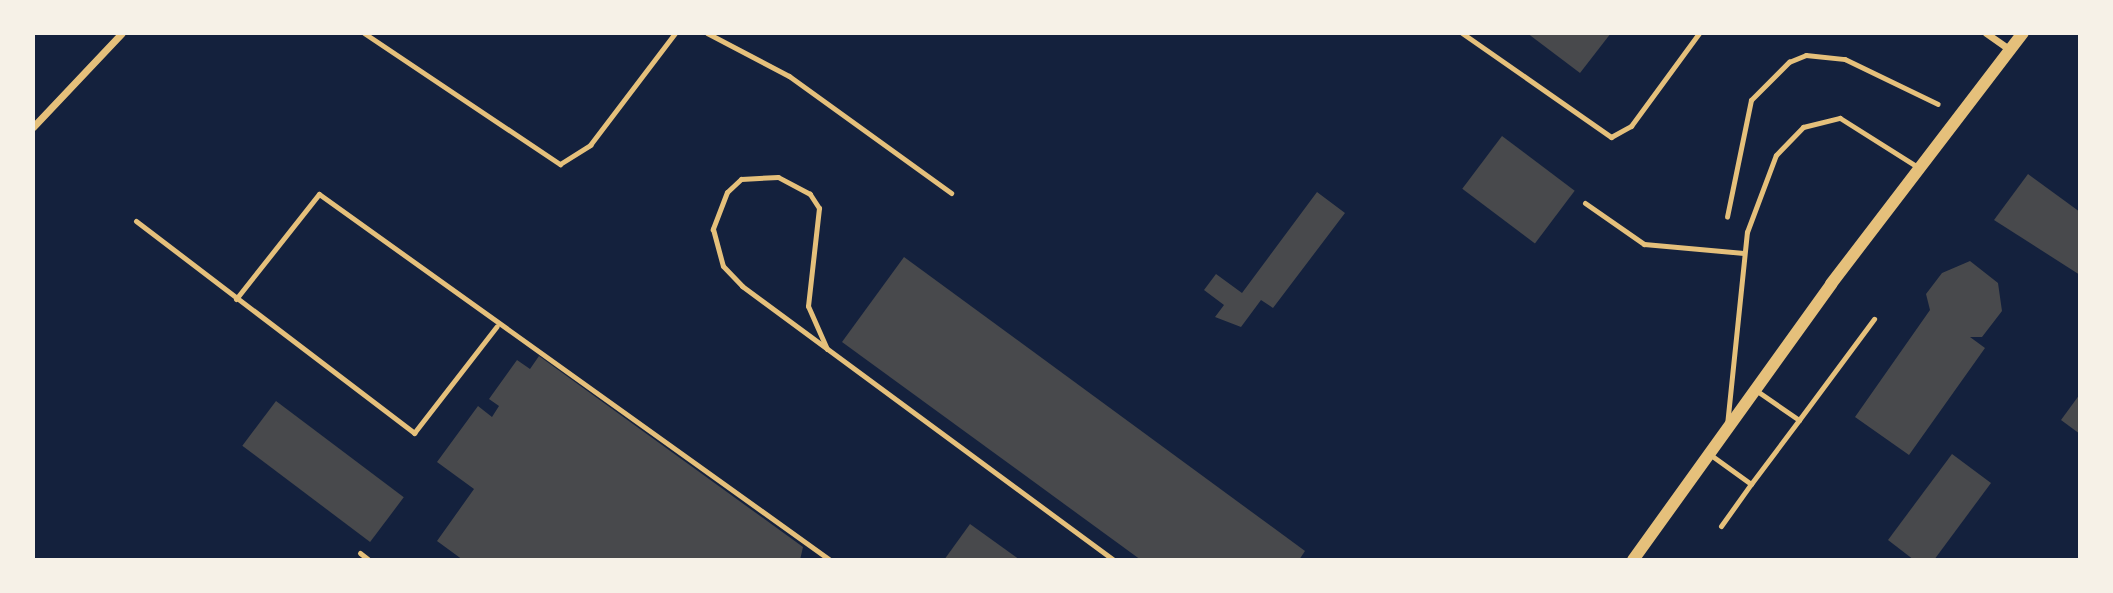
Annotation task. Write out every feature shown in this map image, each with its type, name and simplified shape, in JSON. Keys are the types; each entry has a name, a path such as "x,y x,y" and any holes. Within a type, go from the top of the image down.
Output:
{"street":[{"path":"33,127 122,33"},
{"path":"1986,33 2010,50"},
{"path":"1633,560 1726,427 2023,33"}],"lane":[{"path":"364,33 560,164 590,145 675,33"},
{"path":"707,33 789,76 951,193"},
{"path":"1462,33 1611,137 1631,126 1699,33"},
{"path":"1726,427 1744,253 1756,194 1776,155 1803,127 1840,118 1919,168"},
{"path":"827,349 808,306 819,208 810,194 778,177 741,179 727,192 713,229 723,266 827,349 1113,560"},
{"path":"236,299 319,194 497,326 830,560"},
{"path":"1584,202 1644,244 1744,253"},
{"path":"136,221 414,433 497,326"},
{"path":"1721,526 1874,319"},
{"path":"1755,389 1799,420"},
{"path":"1708,453 1751,484"},
{"path":"360,553 369,560"}],"building":[{"path":"1527,33 1611,33 1580,73"},
{"path":"1502,136 1575,191 1535,243 1462,189"},
{"path":"2028,174 2080,212 2080,275 1994,220"},
{"path":"1317,192 1345,213 1273,308 1261,300 1241,327 1215,317 1224,305 1204,290 1216,274 1242,293"},
{"path":"904,257 1305,551 1299,560 1141,560 842,342"},
{"path":"1970,261 1998,283 2002,311 1982,337 1970,337 1985,348 1909,455 1855,417 1930,310 1926,294 1942,273"},
{"path":"539,356 803,547 800,560 463,560 437,541 474,489 437,462 478,406 492,417 499,406 489,399 517,360 530,369"},
{"path":"2080,394 2080,434 2061,420"},
{"path":"276,401 404,497 370,542 242,446"},
{"path":"1952,454 1991,483 1934,560 1914,560 1888,540"},
{"path":"970,524 1020,560 944,560"}]}
